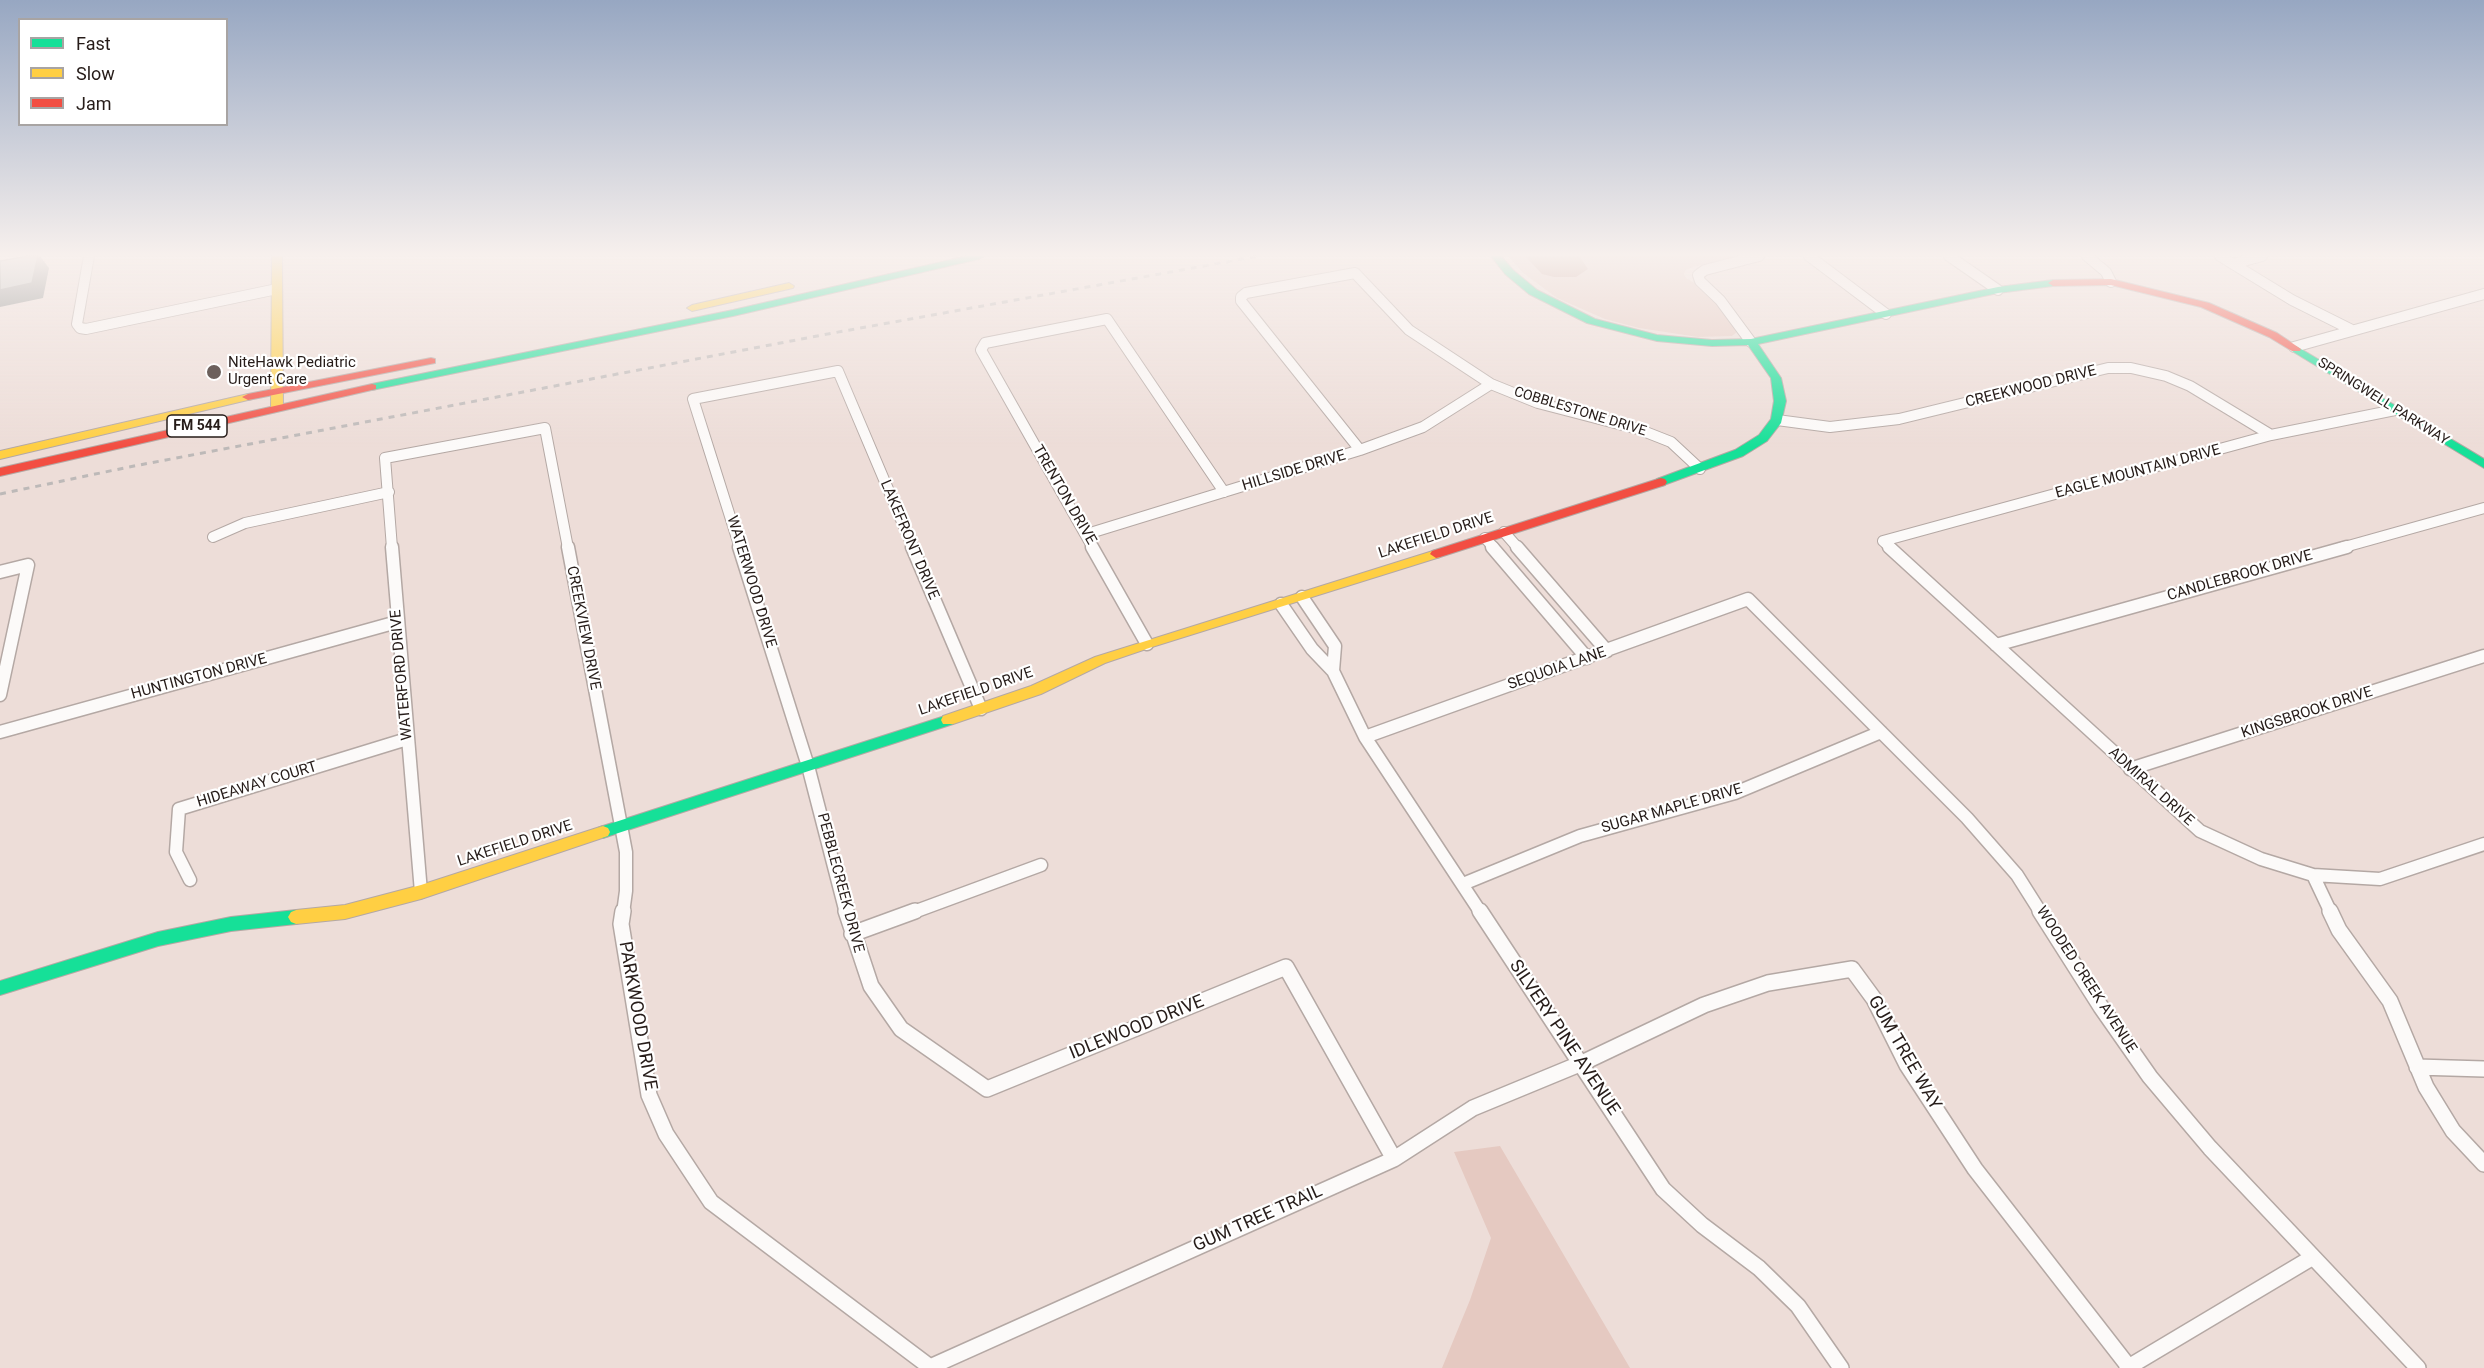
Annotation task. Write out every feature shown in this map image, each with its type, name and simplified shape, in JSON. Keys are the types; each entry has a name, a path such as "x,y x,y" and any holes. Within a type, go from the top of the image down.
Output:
{"street":[{"path":"78,320 77,324 80,328 86,329 130,320"},
{"path":"276,320 275,391 277,407"},
{"name":"FM 544","path":"0,455 275,391 637,320"},
{"name":"FM 544","path":"0,472 277,407 700,320"},
{"name":"TRENTON DRIVE","path":"1103,320 985,343 981,350 1087,534 1147,644"},
{"name":"TRENTON DRIVE","path":"1108,320 1224,492"},
{"name":"COBBLESTONE DRIVE","path":"1256,320 1360,450"},
{"name":"COBBLESTONE DRIVE","path":"1399,320 1409,330 1491,384 1538,403 1638,429 1671,442 1700,468"},
{"name":"SPRINGWELL PARKWAY","path":"1589,320 1657,338 1712,343 1751,342 1858,320"},
{"path":"1735,320 1776,378 1780,401 1777,420"},
{"name":"SPRINGWELL PARKWAY","path":"2240,320 2294,347 2484,464"},
{"path":"2332,320 2352,330"},
{"path":"2294,347 2389,320"},
{"path":"415,378 439,369 487,358 500,352 504,346"},
{"name":"CREEKWOOD DRIVE","path":"1777,420 1830,427 1899,418 2108,368 2131,368 2166,376 2190,386 2271,435"},
{"name":"WATERWOOD DRIVE","path":"808,766 693,399 838,371"},
{"name":"LAKEFRONT DRIVE","path":"838,371 981,709"},
{"name":"HILLSIDE DRIVE","path":"1087,534 1360,450 1423,427 1491,384"},
{"name":"EAGLE MOUNTAIN DRIVE","path":"1883,541 2271,435 2395,410"},
{"name":"LAKEFIELD DRIVE","path":"0,988 158,939 231,924 345,912 421,892 981,709 1036,690 1100,660 1147,644 1281,604 1700,468 1739,453 1763,438 1777,420"},
{"name":"WATERFORD DRIVE","path":"421,892 385,458 545,428"},
{"name":"CREEKVIEW DRIVE","path":"545,428 620,828"},
{"path":"213,537 245,523 389,492"},
{"name":"CANDLEBROOK DRIVE","path":"1996,645 2484,507"},
{"path":"1504,532 1607,651"},
{"path":"1485,538 1587,658"},
{"name":"ADMIRAL DRIVE","path":"1883,541 2200,831 2260,859 2313,875 2380,879 2484,843"},
{"path":"0,572 28,565 2,677 0,695"},
{"name":"SILVERY PINE AVENUE","path":"1302,597 1335,645 1333,671"},
{"name":"SEQUOIA LANE","path":"1365,737 1748,599"},
{"name":"WOODED CREEK AVENUE","path":"1748,599 1967,818 2017,874 2101,1007 2150,1077 2210,1148 2418,1368"},
{"name":"SILVERY PINE AVENUE","path":"1281,604 1311,649 1333,671 1365,737 1663,1189 1702,1226 1759,1268 1798,1306 1840,1368"},
{"name":"HUNTINGTON DRIVE","path":"0,732 397,622"},
{"name":"KINGSBROOK DRIVE","path":"2130,769 2484,656"},
{"name":"SUGAR MAPLE DRIVE","path":"1463,884 1580,836 1735,793 1881,732"},
{"name":"HIDEAWAY COURT","path":"190,880 176,852 179,809 407,739"},
{"name":"PEBBLECREEK DRIVE","path":"808,766 852,934 871,986 901,1029 987,1089"},
{"name":"PARKWOOD DRIVE","path":"620,828 626,852 626,891 621,924 649,1095 666,1134 711,1202 930,1367"},
{"path":"852,934 1041,866"},
{"path":"2313,875 2339,930 2390,1001 2426,1087 2453,1131 2484,1164"},
{"name":"IDLEWOOD DRIVE","path":"987,1089 1286,968 1394,1158"},
{"name":"GUM TREE WAY","path":"1582,1063 1704,1005 1768,983 1852,969 1874,999 1907,1065 1975,1169 2128,1367"},
{"name":"GUM TREE TRAIL","path":"930,1367 1394,1158 1473,1108 1582,1063"},
{"path":"2417,1067 2484,1069"},
{"path":"2128,1367 2313,1257"}],"shaded area":[{"path":"1608,320 1729,320 1737,332 1732,336 1698,337 1639,328"},
{"path":"1500,1146 1630,1368 1442,1368 1470,1300 1491,1238 1454,1152"}],"railway":[{"path":"0,494 129,467 906,320"}],"traffic: fast":[{"path":"372,387 700,320"},
{"path":"1589,320 1657,338 1712,343 1751,342 1856,320"},
{"path":"1661,482 1739,453 1763,438 1777,420 1780,401 1776,378 1751,342"},
{"path":"2296,349 2484,464"},
{"path":"603,832 948,720"},
{"path":"0,988 158,939 231,924 296,917"}],"traffic: slow":[{"path":"277,320 277,407"},
{"path":"0,455 248,397"},
{"path":"948,720 1036,690 1100,660 1147,644 1436,554"},
{"path":"296,917 345,912 421,892 603,832"}],"traffic: jam":[{"path":"2239,320 2273,335 2296,349"},
{"path":"248,397 431,361"},
{"path":"0,472 372,387"},
{"path":"1436,554 1661,482"}],"place":[{"name":"NiteHawk Pediatric Urgent Care","path":"214,372"}]}
